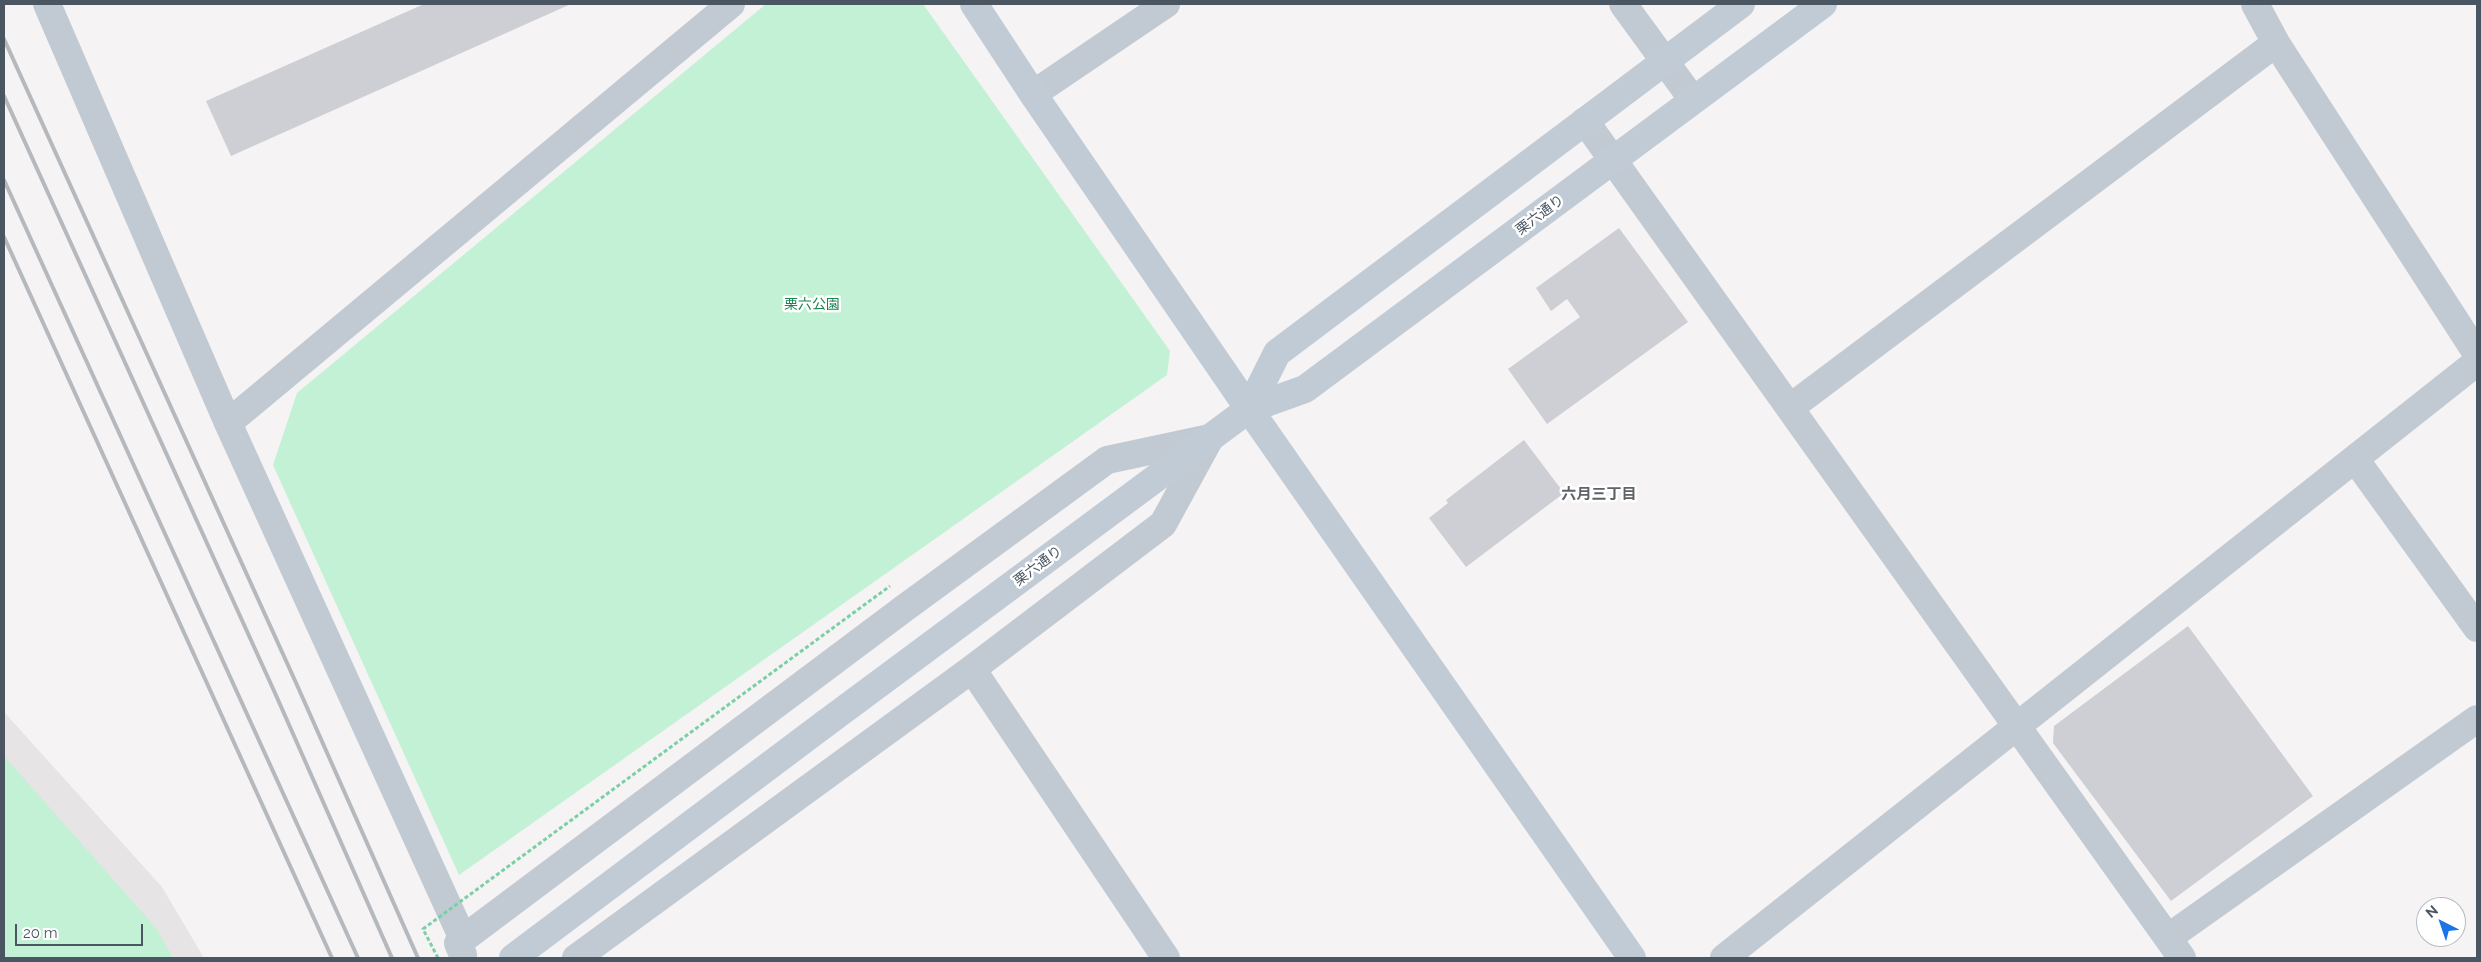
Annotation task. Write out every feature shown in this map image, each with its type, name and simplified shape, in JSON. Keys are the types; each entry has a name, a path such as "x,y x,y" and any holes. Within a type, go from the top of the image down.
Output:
{"street":[{"path":"46,4 228,423 464,949 890,618 1108,460 1210,438"},
{"path":"228,423 731,4"},
{"path":"974,4 1033,94 1249,409 1632,958"},
{"path":"1033,94 1166,4"},
{"path":"1623,4 1693,100"},
{"name":"栗六通り","path":"1249,409 1276,353 1741,4"},
{"name":"栗六通り","path":"513,958 1249,409 1305,389 1823,4"},
{"path":"2255,4 2276,43 2477,354"},
{"path":"1791,407 2276,43"},
{"path":"1586,120 2175,947 2477,719"},
{"path":"1724,958 2477,362"},
{"path":"576,958 972,669 1162,524 1210,438"},
{"path":"2355,459 2477,628"},
{"path":"972,669 1160,956"}],"path":[{"path":"438,958 423,929 890,586"}],"shaded area":[{"path":"4,712 162,887 204,958 4,958"}],"green space":[{"name":"栗六公園","path":"766,4 923,4 1170,351 1167,375 459,875 273,465 297,393"},
{"path":"4,756 156,928 173,958 4,958"}],"building":[{"path":"424,4 571,4 231,156 206,101"},
{"path":"1619,228 1688,322 1547,424 1508,369 1580,317 1567,299 1551,311 1536,288"},
{"path":"1524,440 1564,493 1466,567 1429,518 1448,503 1446,500"},
{"path":"2188,626 2313,796 2171,901 2053,743 2054,726"}],"railway":[{"path":"4,39 297,685 418,958"},
{"path":"4,96 275,693 392,958"},
{"path":"4,180 358,958"},
{"path":"4,237 332,958"}],"district":[{"name":"六月三丁目","path":"1599,494"}]}
